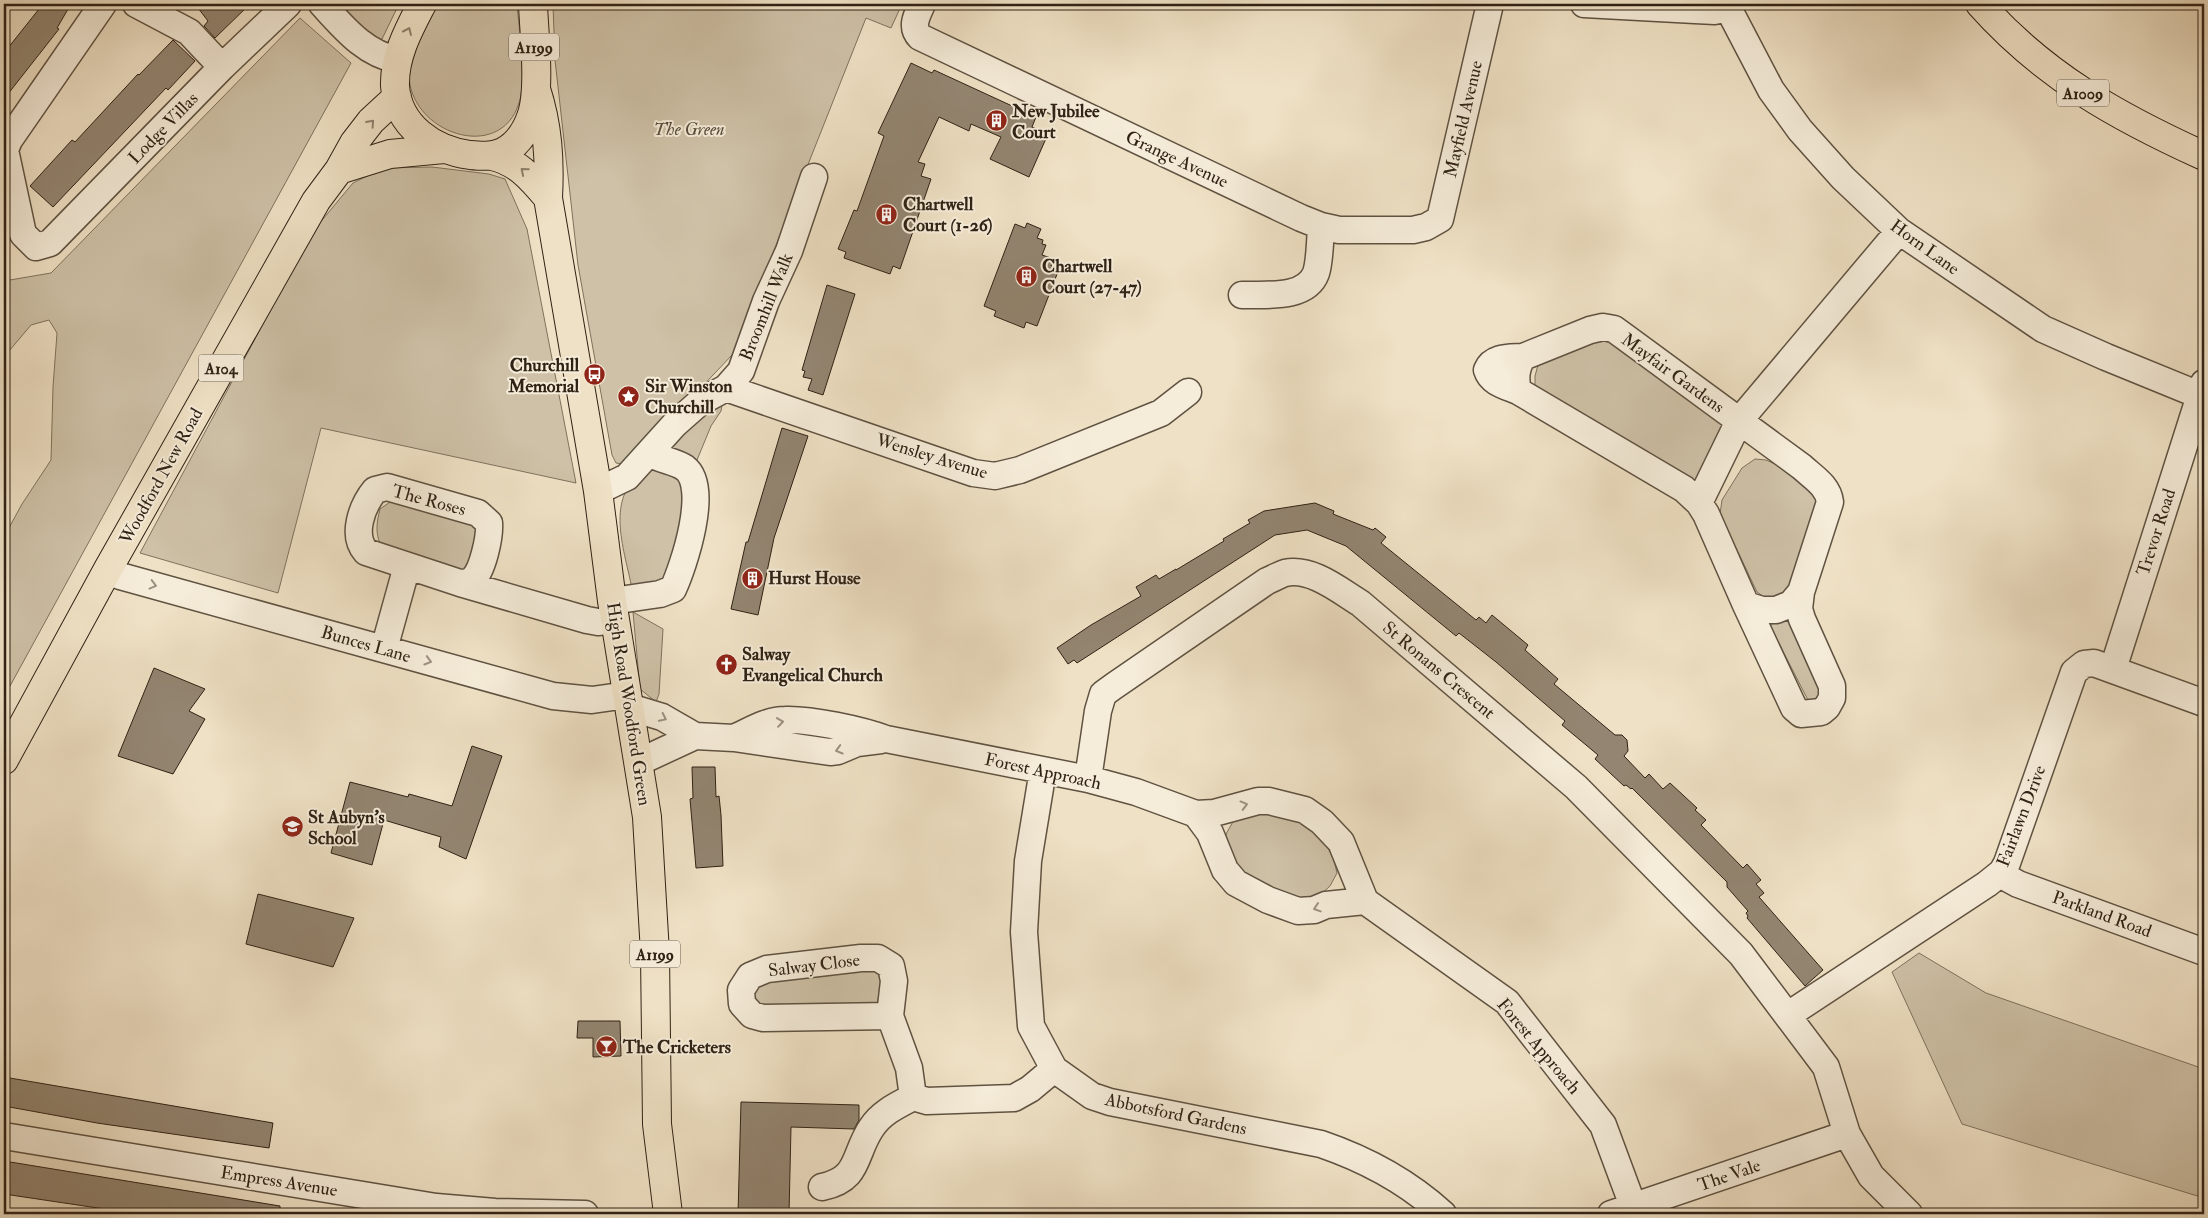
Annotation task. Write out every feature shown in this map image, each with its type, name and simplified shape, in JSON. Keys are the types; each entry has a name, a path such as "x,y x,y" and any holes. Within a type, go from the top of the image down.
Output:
{"main road":[{"path":"422,4 409,28 398,60 395,76 397,97 409,124 418,134 444,148 458,153 492,156 515,164 528,174 548,198"},
{"name":"A1199","path":"533,4 536,89"},
{"name":"A1009","path":"1980,4 1999,26 2042,64 2086,95 2132,121 2204,156"},
{"path":"492,156 505,151 516,143 523,134 535,103 536,89"},
{"name":"High Road Woodford Green","path":"536,89 546,123 550,168 548,198 598,491 614,611 648,817 656,977 657,1124 668,1214"},
{"name":"Woodford New Road","path":"4,760 108,569 316,201 339,170 354,143 372,121 397,97"},
{"path":"339,170 390,154 444,148"}],"street":[{"name":"Lodge Villas","path":"103,4 9,140 5,150 23,234 36,247 50,243 222,67 288,4"},
{"path":"136,4 189,32 222,67"},
{"path":"322,4 348,34 383,57 398,60"},
{"name":"Mayfield Avenue","path":"1426,227 1440,219 1490,4"},
{"path":"1584,4 1694,10 1715,10 1726,6"},
{"name":"Horn Lane","path":"1726,6 1771,90 1800,130 1843,178 1899,231 2043,329 2106,357 2203,391"},
{"name":"Grange Avenue","path":"919,16 920,37 1321,226 1339,230 1413,230 1426,227"},
{"name":"Broomhill Walk","path":"598,491 627,477 674,425 700,402 726,388 741,370 766,301 789,251 814,177"},
{"path":"1242,295 1294,293 1307,286 1316,274 1321,226"},
{"name":"Mayfair Gardens","path":"1699,503 1738,421 1899,231"},
{"name":"Mayfair Gardens","path":"1603,327 1614,330 1738,421 1802,467 1822,484 1829,493 1830,502 1802,592 1799,609 1832,686 1832,698 1827,708 1821,712 1801,714 1794,708 1706,514 1699,503 1684,489 1518,391 1516,382 1518,364 1523,358 1590,330 1603,327"},
{"name":"Wensley Avenue","path":"726,388 973,473 995,476 1020,470 1161,413 1188,392"},
{"name":"Trevor Road","path":"2113,669 2203,391"},
{"name":"The Roses","path":"460,584 471,581 478,572 490,535 490,522 478,513 387,487 375,490 367,499 358,533 359,544 366,552 460,584 598,622 614,611 673,589 693,526 696,492 694,478 684,468 649,453"},
{"path":"384,649 407,566"},
{"name":"Bunces Lane","path":"108,569 120,576 565,699 628,701"},
{"name":"St Ronans Crescent","path":"1088,779 1098,710 1103,694 1267,581 1285,573 1304,572 1332,586 1360,603 1576,787 1741,954 1826,1067 1847,1134 1870,1176 1909,1214"},
{"path":"1746,605 1762,610 1776,610 1791,604 1802,592"},
{"name":"Fairlawn Drive","path":"1788,1015 1987,884 2002,872 2074,672 2084,664 2094,663 2113,669 2204,703"},
{"name":"Forest Approach","path":"628,701 696,736 734,738 830,752 838,751 857,743 886,739 1088,779 1136,792 1196,814 1214,813 1258,801 1269,801 1305,810 1322,822 1341,842 1365,901 1507,1002 1603,1125 1627,1212"},
{"name":"Forest Approach","path":"639,762 696,736"},
{"name":"Abbotsford Gardens","path":"1043,770 1028,861 1024,932 1031,1026 1054,1069 1092,1096 1110,1102 1321,1144 1352,1154 1428,1201 1443,1214"},
{"path":"1196,814 1210,833 1225,870 1236,883 1268,900 1298,911 1314,910 1326,905 1365,901"},
{"name":"Parkland Road","path":"2002,872 2007,878 2018,884 2204,952"},
{"name":"Salway Close","path":"890,1016 763,1018 752,1015 742,1004 741,990 750,976 767,969 861,958 878,958 891,966 894,981 890,1016 909,1068 913,1097"},
{"path":"822,1187 840,1182 849,1176 867,1137 876,1123 890,1110 913,1097 927,1101 1014,1098 1030,1089 1054,1069"},
{"name":"The Vale","path":"1627,1212 1847,1134"},
{"name":"Empress Avenue","path":"4,1136 436,1207 495,1212 585,1214"}],"green space":[{"path":"332,4 399,4 382,39 375,40"},
{"path":"437,4 517,4 522,54 521,93 519,103 509,122 494,132 476,136 457,134 439,125 424,112 413,95 409,74 412,55"},
{"name":"The Green","path":"553,4 902,4 891,28 866,18 733,354 656,435 623,464 616,463 612,455 578,265 555,60"},
{"path":"300,18 351,63 4,697 4,537 22,504 51,460 57,333 49,320 31,325 4,357 4,281 51,273"},
{"path":"432,167 489,174 505,179 527,229 576,483 321,428 278,593 140,553 313,231 353,183 383,168"},
{"path":"1597,340 1614,343 1728,425 1697,481 1689,481 1535,389 1535,376 1538,365"},
{"path":"722,405 721,411 711,426 697,460 680,459 665,455 700,408"},
{"path":"1755,459 1766,460 1802,476 1814,493 1822,513 1794,593 1770,601 1757,592 1720,514 1722,500 1742,468"},
{"path":"662,468 673,471 690,492 666,581 637,591 631,584 622,540 621,509 624,495 631,483 645,471"},
{"path":"396,498 483,524 466,572 383,550 377,530 380,509"},
{"path":"633,612 663,629 659,694 656,702 640,689"},
{"path":"1781,617 1790,617 1828,695 1810,704 1770,626"},
{"path":"1270,811 1294,820 1314,831 1328,848 1337,873 1330,886 1315,900 1296,904 1255,886 1229,854 1226,834 1234,820"},
{"path":"1919,953 1986,993 2204,1069 2204,1198 1962,1124 1892,972"},
{"path":"875,965 881,979 877,1003 756,1009 745,983"}],"building":[{"path":"43,4 71,4 57,28 59,29 4,99 4,53"},
{"path":"195,4 250,4 215,38 204,26 208,21"},
{"path":"173,40 195,61 168,90 166,88 53,207 30,186 72,140 75,142 138,74"},
{"path":"911,63 932,73 934,70 1036,117 1032,127 1048,134 1029,177 990,159 1001,137 971,124 969,131 939,117 918,162 925,164 921,176 931,179 900,269 893,266 890,274 844,258 846,252 838,249 854,210 857,211 884,136 878,133"},
{"name":"Chartwell Court (27-47)","path":"1027,223 1041,229 1037,238 1043,240 1042,244 1046,245 1042,255 1054,259 1051,266 1059,269 1037,326 1026,322 1024,328 994,316 996,311 984,306 1015,224 1025,228"},
{"path":"827,285 855,294 823,395 808,390 812,379 803,377 805,371 802,370"},
{"path":"782,428 808,436 774,538 758,615 731,609 746,542 748,542"},
{"path":"1315,503 1334,511 1333,514 1373,530 1375,528 1386,537 1381,543 1476,620 1479,617 1486,623 1492,615 1528,645 1525,650 1558,679 1554,684 1615,735 1622,735 1627,740 1628,751 1624,756 1645,778 1649,774 1663,789 1670,783 1697,808 1695,810 1706,820 1701,825 1743,868 1747,864 1761,880 1756,884 1764,893 1759,897 1823,970 1805,986 1747,918 1746,913 1748,911 1727,887 1727,882 1632,788 1624,786 1595,759 1598,755 1562,725 1565,721 1496,662 1459,633 1456,636 1346,546 1307,530 1275,535 1077,663 1074,660 1068,664 1057,648 1091,625 1141,596 1136,587 1156,575 1159,579 1176,570 1224,541 1223,539 1250,523 1248,520 1264,511"},
{"path":"154,668 205,689 189,711 205,719 173,774 118,756"},
{"path":"472,746 502,756 466,859 439,847 441,837 384,820 372,865 331,853 350,782 408,797 409,794 452,806"},
{"path":"692,767 715,767 716,797 719,796 721,815 723,866 696,868 690,799 693,798"},
{"path":"258,894 354,918 333,967 246,944"},
{"name":"The Cricketers","path":"578,1021 620,1021 621,1056 593,1057 593,1038 577,1038"},
{"path":"4,1077 273,1123 269,1148 97,1123 4,1106"},
{"path":"741,1102 859,1105 859,1120 854,1129 791,1127 789,1214 738,1214"},
{"path":"4,1161 280,1206 280,1214 138,1214 4,1194"}],"place":[{"name":"New Jubilee Court","path":"996,121"},
{"name":"Chartwell Court (1-26)","path":"887,214"},
{"name":"Chartwell Court (27-47)","path":"1026,276"},
{"name":"Churchill Memorial","path":"595,375"},
{"name":"Sir Winston Churchill","path":"629,396"},
{"name":"Hurst House","path":"752,578"},
{"name":"Salway Evangelical Church","path":"726,664"},
{"name":"St Aubyn's School","path":"292,827"},
{"name":"The Cricketers","path":"607,1047"}]}
